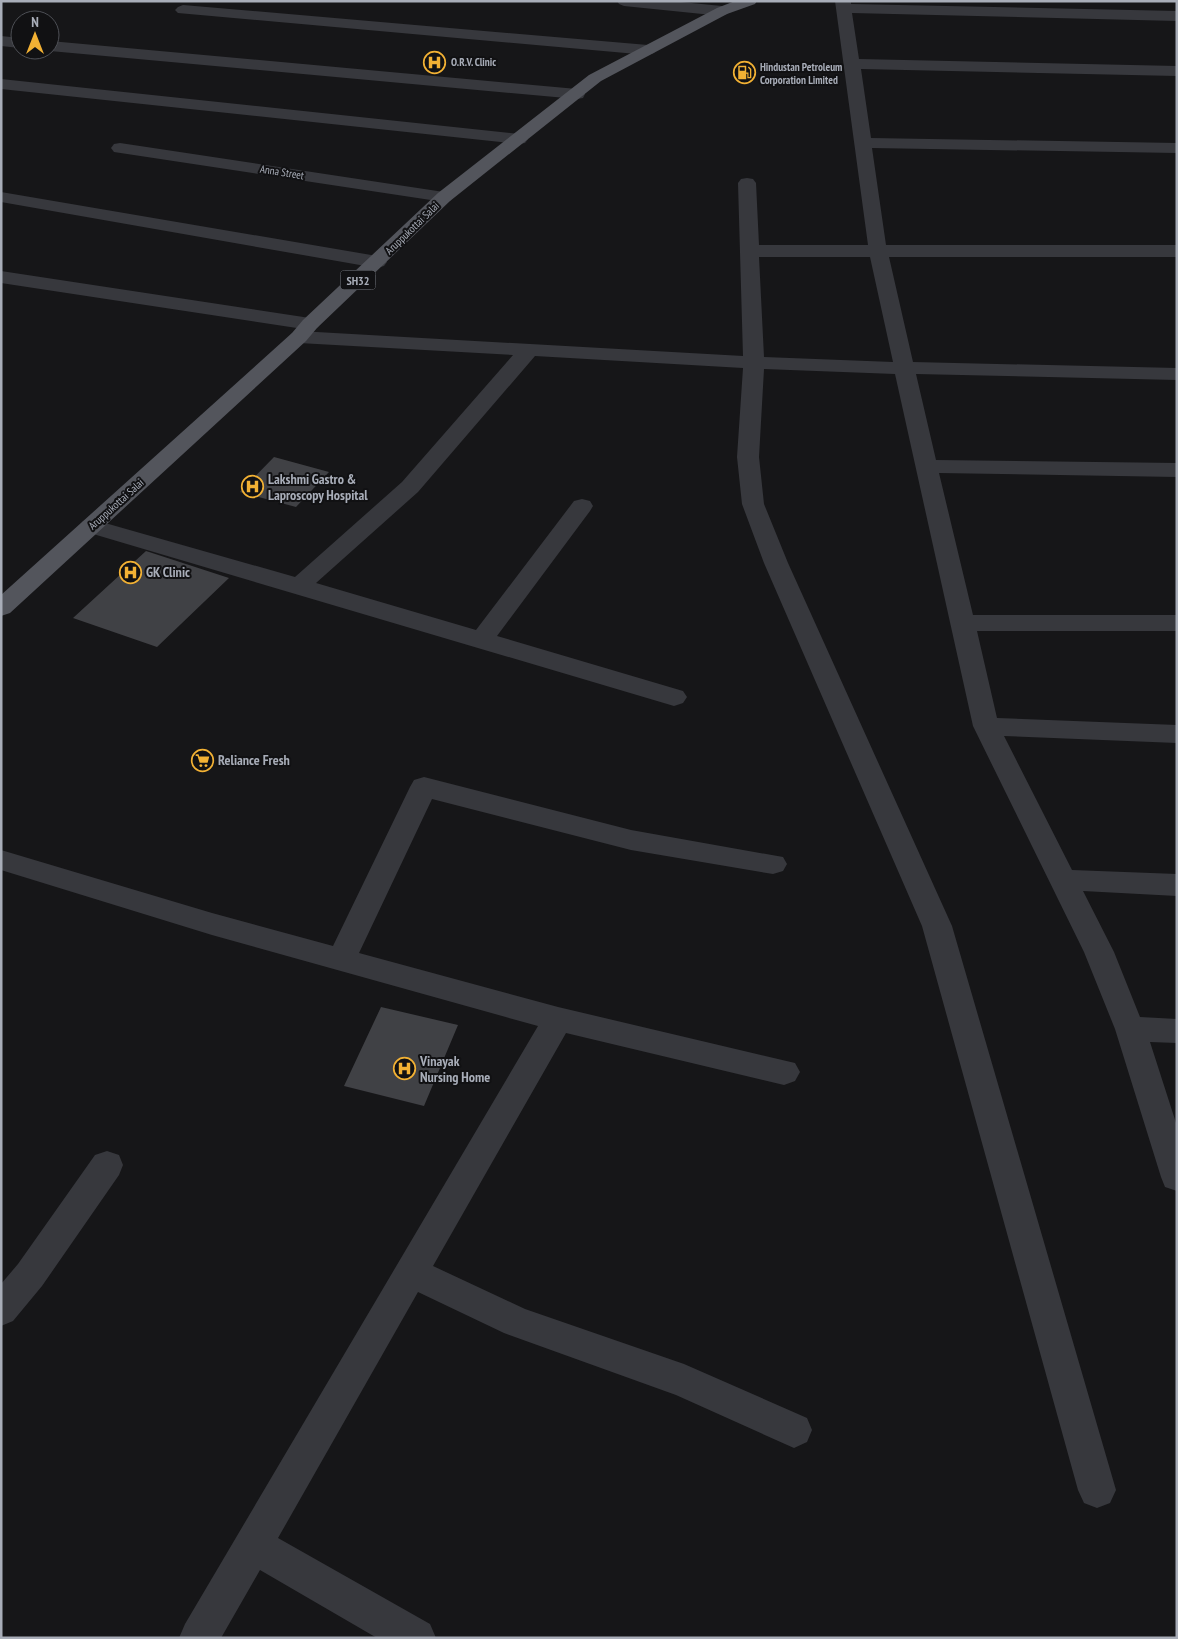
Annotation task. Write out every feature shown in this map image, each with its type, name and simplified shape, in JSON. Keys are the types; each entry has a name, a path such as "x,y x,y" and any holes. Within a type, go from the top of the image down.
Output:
{"main road":[{"name":"Aruppukottai Salai","path":"1,608 305,331 444,197 595,78 722,11 750,1"}],"street":[{"path":"624,1 722,11"},
{"path":"1177,16 843,4 878,252 986,726 1099,952 1130,1029 1177,1177"},
{"path":"183,10 648,50"},
{"path":"60,47 577,94"},
{"path":"851,64 1177,71"},
{"path":"1,84 518,139"},
{"path":"863,143 1177,148"},
{"name":"Anna Street","path":"120,148 444,197"},
{"path":"747,183 754,363 748,457 753,504 776,564 937,926 1097,1490"},
{"path":"1,197 377,262"},
{"path":"750,251 1177,251"},
{"path":"1,277 305,331 530,349 754,363 1177,374"},
{"path":"299,586 410,487 530,349"},
{"path":"926,466 1177,470"},
{"path":"481,640 582,506"},
{"path":"92,526 674,697"},
{"path":"962,623 1177,623"},
{"path":"986,726 1177,734"},
{"path":"341,960 424,787 631,840 773,864"},
{"path":"1,860 212,924 558,1019 784,1072"},
{"path":"1063,880 1177,885"},
{"path":"199,1638 558,1019"},
{"path":"1130,1029 1177,1031"},
{"path":"1,1310 30,1275 107,1165"},
{"path":"411,1272 516,1322 684,1381 794,1430"},
{"path":"253,1545 416,1638"}],"building":[{"path":"274,457 329,472 296,507 240,492"},
{"path":"146,551 229,578 157,647 73,618"},
{"path":"381,1007 458,1025 424,1106 344,1086"}],"place":[{"name":"O.R.V. Clinic","path":"435,62"},
{"name":"Hindustan Petroleum Corporation Limited","path":"744,73"},
{"name":"Lakshmi Gastro & Laproscopy Hospital","path":"252,487"},
{"name":"GK Clinic","path":"130,572"},
{"name":"Reliance Fresh","path":"202,760"},
{"name":"Vinayak Nursing Home","path":"404,1069"}]}
